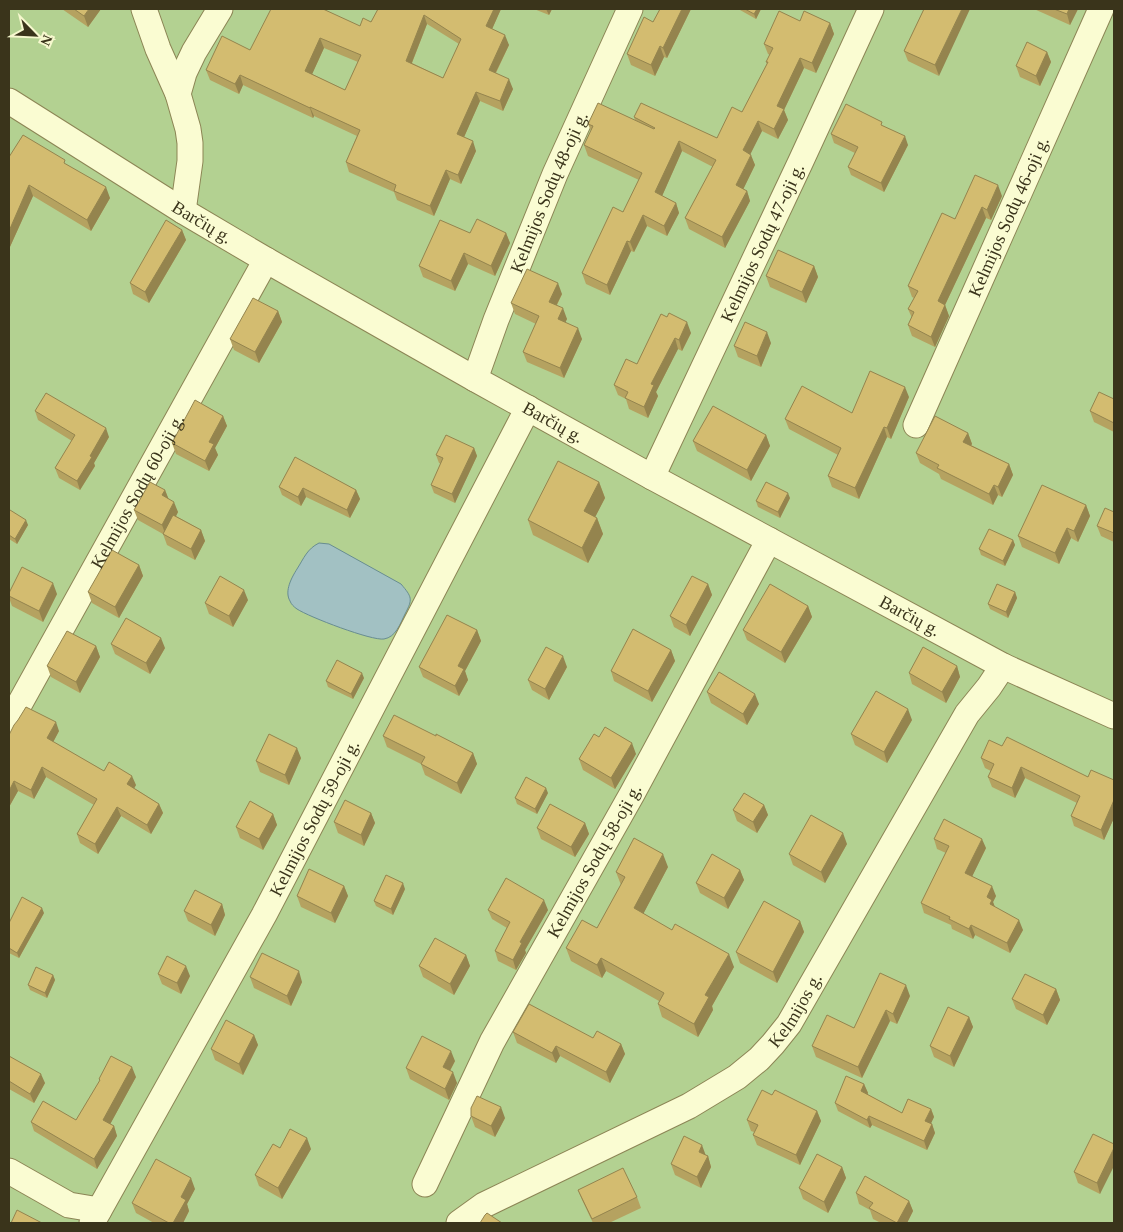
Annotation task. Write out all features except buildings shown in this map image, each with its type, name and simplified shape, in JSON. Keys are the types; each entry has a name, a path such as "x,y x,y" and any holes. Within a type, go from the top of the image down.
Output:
{"street":[{"path":"144,9 158,49 178,94 188,129 190,161 183,211"},
{"path":"178,94 184,73 194,52 220,9"},
{"name":"Kelmijos Sodų 48-oji g.","path":"475,379 496,320 555,174 630,9"},
{"name":"Kelmijos Sodų 47-oji g.","path":"652,477 871,9"},
{"name":"Kelmijos Sodų 46-oji g.","path":"916,425 1101,9"},
{"name":"Barčių g.","path":"9,101 183,211 475,379 652,477 1003,666 1114,716"},
{"name":"Kelmijos Sodų 60-oji g.","path":"9,723 266,260"},
{"name":"Kelmijos Sodų 59-oji g.","path":"96,1217 264,915 528,408"},
{"name":"Kelmijos Sodų 58-oji g.","path":"426,1184 492,1042 632,794 768,540"},
{"name":"Kelmijos g.","path":"459,1223 484,1205 689,1106 737,1077 766,1052 789,1024 967,714 1003,666"},
{"path":"9,1171 69,1205 96,1217"}],"green space":[{"path":"9,9 1114,9 1114,1223 9,1223"}],"water":[{"path":"319,543 329,544 405,588 410,598 409,605 392,636 377,639 340,628 297,609 292,604 288,597 291,580 306,554"}]}
